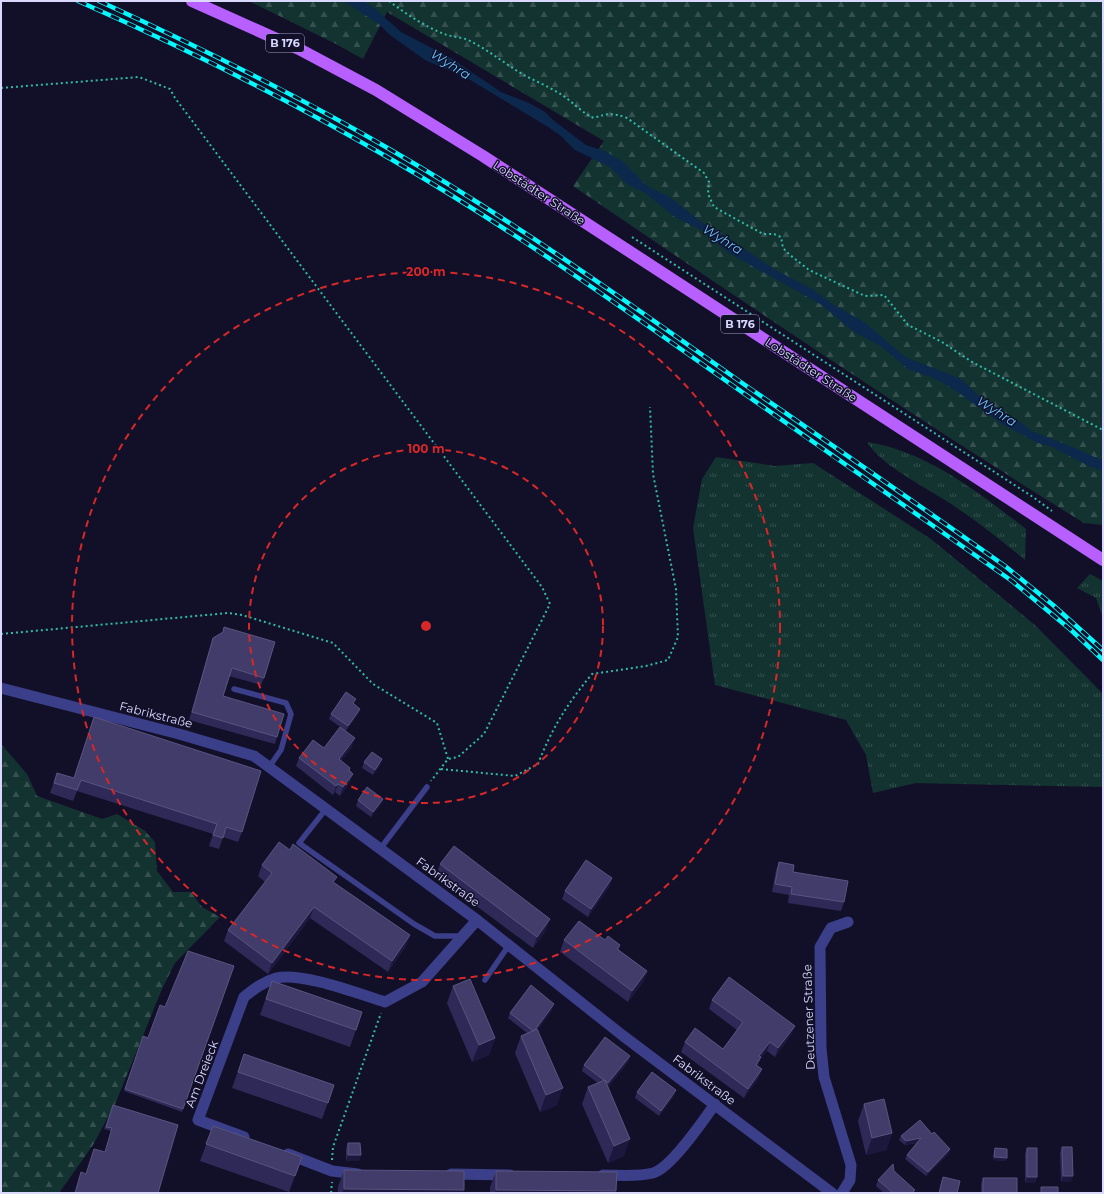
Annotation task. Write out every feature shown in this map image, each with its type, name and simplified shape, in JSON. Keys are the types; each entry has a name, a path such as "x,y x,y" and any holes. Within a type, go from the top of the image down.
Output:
{"main road":[{"name":"Lobstädter Straße","path":"192,1 299,49 376,90 483,156 1103,560"}],"street":[{"name":"Fabrikstraße","path":"1,688 14,693 179,734 254,756 477,920 622,1035 832,1193"},
{"path":"385,1002 422,982 477,920"},
{"name":"Deutzener Straße","path":"842,1193 850,1180 851,1165 824,1077 821,1048 820,947 831,928 848,922"},
{"name":"Am Dreieck","path":"258,1142 198,1120 244,997 261,984 278,978 285,978 306,979 385,1002"},
{"path":"590,1175 642,1174 654,1172 666,1165 715,1104"},
{"path":"280,1151 332,1171 368,1174"},
{"path":"436,1174 520,1175"}],"lane":[{"path":"234,689 286,703 291,714 281,750 269,767"},
{"path":"380,848 427,787"},
{"path":"326,809 299,843 414,924 435,936 463,936"},
{"path":"485,980 509,945"}],"path":[{"path":"389,1 427,25 446,35 467,40 521,74 561,94 580,108 586,115 594,118 603,114 614,113 627,118 704,173 710,182 708,194 714,207 763,234 774,234 781,237 783,248 809,270 865,296 884,295 908,325 942,342 972,362 1103,430"},
{"path":"1,88 139,77 170,89 179,104 542,587 550,604 484,734 458,757 448,759 427,787"},
{"path":"440,769 515,776 538,764 551,731 572,697 592,674 646,666 668,660 678,637 676,589 653,474 650,407"},
{"path":"1,634 228,613 242,615 333,643 373,684 437,723 448,759"},
{"path":"331,1193 333,1147 385,1002"}],"green space":[{"path":"249,1 1103,1 1103,525 1084,523 1019,482 827,357 573,186 604,141 387,12 363,59"},
{"path":"867,442 911,454 951,475 990,501 1026,529 1025,560 966,514 896,470 874,452"},
{"path":"716,457 775,466 813,463 931,539 1036,626 1103,694 1103,787 916,783 873,793 866,755 846,720 715,685 693,528 702,479"},
{"path":"1090,574 1103,581 1103,618 1096,598 1077,588"},
{"path":"1,744 27,774 37,796 102,819 117,814 145,831 155,842 157,871 173,892 191,892 202,907 220,917 175,963 162,989 116,1102 93,1145 59,1193 1,1193"}],"water":[{"name":"Wyhra","path":"344,1 362,1 373,7 401,32 451,58 501,92 529,103 545,112 553,120 586,145 605,151 622,161 647,186 670,197 701,222 725,236 774,269 812,289 834,305 864,322 905,357 961,379 983,400 1022,423 1031,431 1075,448 1103,461 1103,471 1089,466 1050,446 1038,443 1000,423 955,390 934,378 908,369 881,346 856,333 822,305 727,252 703,231 675,217 645,193 627,184 610,167 575,150 561,136 548,127 467,78 425,60 390,35 380,25"}],"building":[{"path":"224,627 275,642 264,678 232,668 223,696 284,714 277,737 192,712 213,638 223,632"},
{"path":"346,692 356,699 353,703 360,709 348,726 331,714"},
{"path":"94,717 261,771 242,832 226,827 223,838 213,835 217,824 81,780 77,790 54,783 57,773 74,778"},
{"path":"340,727 355,738 339,759 350,768 349,770 353,774 343,787 338,784 336,786 299,758 313,740 324,748"},
{"path":"372,752 382,759 375,770 364,762"},
{"path":"367,787 383,799 373,812 358,800"},
{"path":"279,842 290,850 293,844 337,877 333,882 410,935 392,961 314,907 272,963 228,930 272,873 262,865"},
{"path":"454,846 550,919 537,937 440,864"},
{"path":"586,860 612,878 591,909 565,891"},
{"path":"779,862 794,865 793,872 848,881 844,902 791,894 792,887 775,884"},
{"path":"579,921 605,940 608,936 620,945 617,949 647,971 632,991 564,940"},
{"path":"188,951 234,966 183,1109 125,1089 143,1036 148,1038 160,1005 165,1007"},
{"path":"729,977 795,1026 778,1048 770,1042 759,1056 761,1057 756,1065 762,1069 748,1089 685,1042 695,1028 723,1049 743,1022 712,1000"},
{"path":"470,979 495,1038 479,1045 453,986"},
{"path":"272,981 362,1012 356,1030 266,999"},
{"path":"531,985 554,1004 533,1031 510,1013"},
{"path":"537,1029 563,1088 546,1095 521,1036"},
{"path":"605,1037 630,1056 608,1083 584,1065"},
{"path":"244,1054 334,1085 328,1103 238,1072"},
{"path":"652,1072 676,1090 661,1111 637,1092"},
{"path":"605,1080 630,1139 614,1146 588,1087"},
{"path":"884,1099 892,1133 872,1138 864,1104"},
{"path":"113,1105 178,1125 158,1193 75,1193 81,1172 86,1174 94,1149 105,1152 112,1128 106,1127"},
{"path":"920,1120 932,1134 934,1132 950,1149 928,1172 907,1155 921,1138 906,1141 901,1136"},
{"path":"213,1126 302,1157 295,1176 206,1144"},
{"path":"348,1143 360,1143 361,1155 348,1155"},
{"path":"1062,1147 1072,1147 1073,1176 1063,1176"},
{"path":"995,1148 1007,1149 1007,1158 994,1157"},
{"path":"1027,1148 1037,1148 1037,1177 1027,1177"},
{"path":"893,1164 894,1171 915,1190 912,1193 893,1193 878,1180"},
{"path":"344,1170 464,1171 464,1190 344,1189"},
{"path":"496,1171 617,1172 616,1191 496,1190"},
{"path":"943,1177 960,1181 957,1193 939,1193"},
{"path":"983,1178 1017,1178 1017,1193 983,1193"},
{"path":"1041,1187 1058,1187 1058,1193 1041,1193"}],"railway":[{"path":"78,1 158,37 275,95 389,158 517,237 558,264 1012,581 1071,630 1103,660"},
{"path":"99,1 211,54 320,110 391,150 482,205 571,263 1005,566 1053,605 1103,650"}]}
